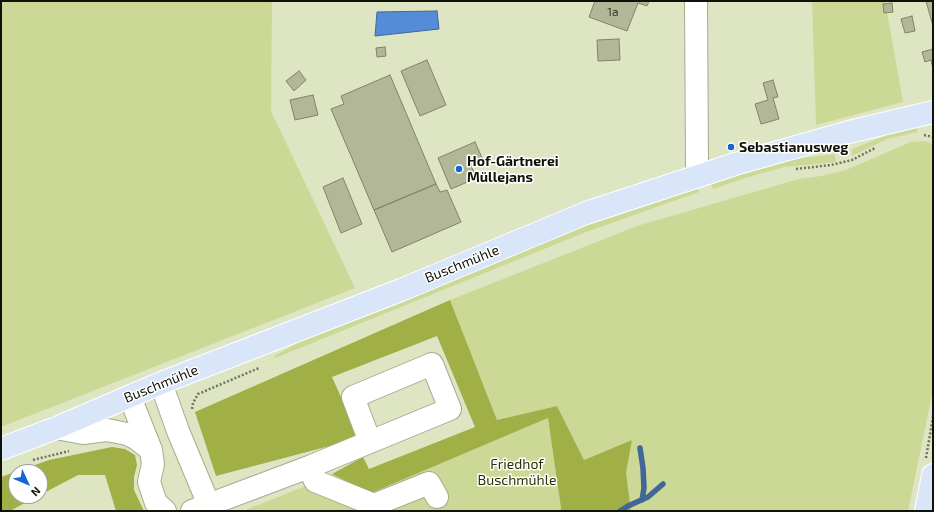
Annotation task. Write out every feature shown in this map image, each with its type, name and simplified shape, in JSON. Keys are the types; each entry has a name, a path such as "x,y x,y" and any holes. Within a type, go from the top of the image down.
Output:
{"main road":[{"name":"Buschmühle","path":"1,449 56,428 161,383 394,292 586,213 700,175 849,132 933,112"},
{"path":"926,511 933,475"}],"street":[{"path":"696,1 697,164 700,175"},
{"path":"161,383 173,416 200,508 309,467 370,442"},
{"path":"130,397 151,450 153,464 149,482 156,503 165,511"},
{"path":"56,428 84,433 107,430 127,434 137,439 151,450"},
{"path":"309,467 315,481 374,505 429,483 437,497"}],"path":[{"path":"918,134 933,137"},
{"path":"794,169 831,165 852,160 876,147"},
{"path":"173,416 192,409 193,402 198,394 265,365"},
{"path":"27,461 71,451"}],"green space":[{"path":"1,1 272,1 271,111 355,288 1,427"},
{"path":"812,1 885,1 903,102 816,125"},
{"path":"917,128 917,132 887,139 852,156 852,149 900,130"},
{"path":"925,141 933,144 933,390 908,511 631,511 626,473 632,440 584,460 557,406 497,420 450,300 637,226 799,179 846,170 911,142"},
{"path":"835,154 836,162 784,167 713,189 711,184 787,160"},
{"path":"698,188 699,192 586,232 275,358 274,356 305,339 581,227"},
{"path":"450,300 497,420 557,406 584,460 632,440 626,473 631,511 561,511 548,418 371,493 332,474 363,457 369,469 475,427 437,336 332,377 357,433 356,439 216,476 195,412"},
{"name":"Friedhof Buschmühle","path":"548,418 561,511 243,511 332,474 371,493"},
{"path":"112,447 125,449 135,455 137,465 134,477 134,490 144,511 116,511 105,475 78,475 48,491 48,464 38,464 49,460"},
{"path":"8,475 8,504 23,504 10,511 1,511 1,477"}],"water":[{"path":"437,11 439,29 375,36 377,12"}],"building":[{"path":"595,1 649,1 647,6 638,3 627,31 589,17"},
{"path":"926,1 933,1 933,26"},
{"path":"892,3 893,12 884,13 883,4"},
{"path":"912,16 915,31 905,33 901,19"},
{"path":"619,39 620,60 598,61 597,40"},
{"path":"385,47 386,56 377,57 376,48"},
{"path":"933,49 933,69 931,60 925,62 922,52"},
{"path":"427,60 446,105 420,116 401,71"},
{"path":"299,71 306,80 294,91 286,81"},
{"path":"390,75 436,184 374,210 331,109 344,104 341,96"},
{"path":"773,80 778,97 773,98 779,119 761,124 755,104 768,100 763,83"},
{"path":"313,95 318,115 295,120 290,100"},
{"path":"475,142 483,160 471,166 477,178 451,189 438,158"},
{"path":"343,178 362,224 341,233 323,187"},
{"path":"436,184 440,192 447,190 461,222 392,252 374,210"}],"waterway":[{"path":"640,448 644,488 642,500"},
{"path":"620,511 648,497 663,484"}],"place":[{"name":"Sebastianusweg","path":"731,147"},
{"name":"Hof-Gärtnerei Müllejans","path":"459,169"}]}
